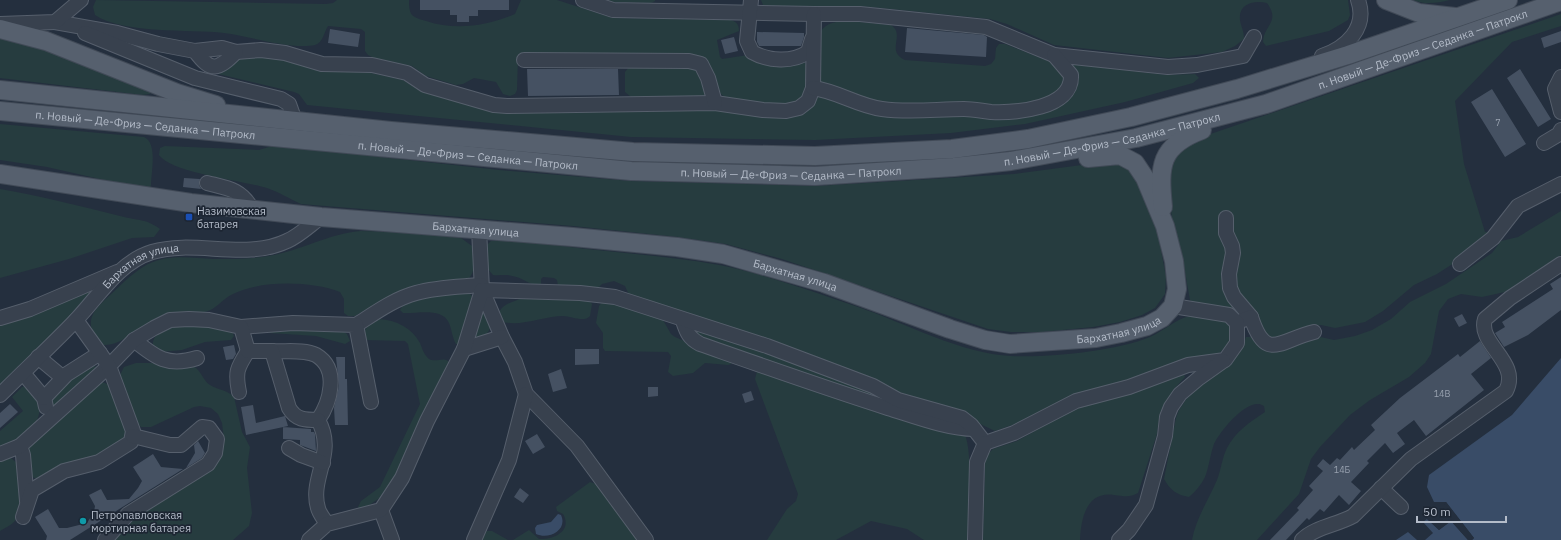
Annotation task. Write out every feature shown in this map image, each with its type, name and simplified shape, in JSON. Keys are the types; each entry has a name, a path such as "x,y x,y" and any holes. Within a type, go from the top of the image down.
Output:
{"main road":[{"path":"1386,0 1419,13 1460,17"},
{"name":"п. Новый — Де-Фриз — Седанка — Патрокл","path":"0,90 253,117 633,152 815,156 952,148 1028,140 1131,117 1237,89 1348,55 1508,0"},
{"name":"п. Новый — Де-Фриз — Седанка — Патрокл","path":"0,111 631,171 815,176 954,168 1011,161 1136,138 1241,112 1561,1"},
{"path":"0,29 46,41 177,93 253,117"},
{"path":"1165,226 1160,181 1162,167 1172,146 1188,135 1228,120 1241,112"},
{"path":"1011,161 1026,166 1120,155 1135,163 1145,178 1165,226"},
{"name":"Бархатная улица","path":"0,174 191,203 321,217 633,243 723,254 824,283 985,340 1010,344 1096,338 1147,326 1162,318 1173,306 1177,289 1176,274 1165,226"}],"street":[{"path":"55,22 81,0"},
{"path":"583,0 613,10 750,6 814,14 860,14 986,27 1054,55 1168,67 1243,56 1254,37"},
{"path":"1237,89 1249,79 1335,52 1350,40 1358,29 1360,16 1358,0"},
{"path":"750,6 747,41 752,52 762,57 791,59 800,57 808,52 814,29"},
{"path":"0,24 55,22 116,33 158,44 195,51 222,48 236,52 261,50 285,53 322,64 372,65 407,73 425,85 494,105 715,103 763,110 786,111 799,108 808,101 813,88 814,14"},
{"path":"55,22 164,64 195,78 281,99 289,104 295,121"},
{"path":"813,88 825,90 863,106 905,112 967,109 992,112 1024,110 1056,101 1069,87 1071,75 1054,55"},
{"path":"524,60 689,61 701,64 708,78 715,103"},
{"path":"1561,77 1555,89 1561,112"},
{"path":"1544,143 1559,134 1561,130"},
{"path":"207,183 240,193 246,198 252,209"},
{"path":"1460,264 1493,238 1518,206 1561,184"},
{"name":"Бархатная улица","path":"0,395 76,320 122,270 150,252 168,248 267,248 287,241 321,217"},
{"path":"1226,218 1226,233 1232,246 1233,254 1229,274 1230,288 1234,297 1251,317 1257,334 1263,342 1272,346 1282,344 1296,336 1314,332"},
{"path":"309,540 327,524 381,510 402,478 427,421 464,349 481,288 479,229"},
{"path":"1302,540 1312,532 1342,522 1353,516 1411,459 1506,390 1509,385 1510,376 1507,368 1485,331 1486,319 1510,298 1561,264"},
{"path":"0,318 30,309 122,270"},
{"path":"481,288 502,337 515,362 526,394 577,446 646,540"},
{"path":"0,454 20,446 109,366 134,340 170,320 209,320 241,327 293,323 356,325 398,300 415,293 431,290 481,288 580,293 615,297 767,346 873,386 898,400 962,418 974,429 985,443"},
{"path":"1119,540 1129,530 1146,505 1165,436 1167,417 1171,407 1180,394 1199,378 1225,360 1237,343 1237,324 1229,315 1173,306"},
{"path":"1237,324 1251,317"},
{"path":"23,517 27,501 32,490 64,471 99,462 131,442 133,436 133,431 109,366 76,320"},
{"path":"684,320 687,333 691,339 700,344 822,387 916,416 965,429 974,429"},
{"path":"356,325 371,402"},
{"path":"239,392 236,373 248,352 241,327"},
{"path":"464,349 502,337"},
{"path":"134,340 159,359 177,362 197,358"},
{"path":"248,352 272,351 307,353 315,355 322,360 327,369 330,380 330,392 328,403 318,420"},
{"path":"272,351 292,414 304,420 318,420"},
{"path":"44,398 62,377 100,353"},
{"path":"38,357 62,377"},
{"path":"975,540 977,462 985,443 1014,433 1076,401 1129,387 1188,365 1225,360"},
{"path":"22,373 44,398 48,421"},
{"path":"474,540 509,460 526,394"},
{"path":"318,420 323,428 326,442 316,494 318,508 327,524"},
{"path":"105,540 128,514 208,464 215,454 217,439 209,428 202,427 181,445 170,445 133,436"},
{"path":"20,446 27,501"},
{"path":"290,448 301,455 323,462"},
{"path":"1381,488 1401,508"},
{"path":"381,510 390,539"}],"green space":[{"path":"96,0 326,4 333,3 337,0 409,0 410,12 415,17 449,26 471,26 494,22 515,14 521,0 557,0 613,18 731,20 737,24 739,31 717,40 720,57 722,59 748,55 805,63 807,70 807,84 804,94 797,101 774,105 760,104 726,98 721,94 705,60 518,57 517,90 515,94 510,96 503,94 496,82 474,78 463,84 456,85 426,76 412,66 374,58 368,55 365,51 365,32 361,29 328,26 322,40 318,44 294,46 224,33 157,30 122,25 107,21 95,15 93,7"},
{"path":"608,0 655,1 651,3 613,2"},
{"path":"761,0 1348,0 1350,15 1348,20 1329,31 1266,46 1263,42 1272,19 1271,9 1267,3 1257,2 1248,4 1244,6 1240,14 1244,39 1235,46 1222,52 1168,58 1054,45 1007,24 990,19 861,6 767,6 763,5"},
{"path":"1413,0 1450,0 1422,3"},
{"path":"1561,14 1561,26 1512,42 1455,101 1464,164 1485,232 1489,232 1479,247 1437,274 1414,285 1383,311 1365,322 1335,328 1321,325 1311,327 1271,341 1238,294 1227,247 1237,311 1192,302 1190,300 1172,218 1167,181 1172,157 1193,140"},
{"path":"834,22 860,22 891,25 897,33 896,52 905,60 985,66 991,64 995,59 996,48 999,44 1005,44 1048,61 1166,75 1195,74 1199,78 1193,83 1125,102 1025,124 951,133 815,140 631,137 307,105 299,94 294,92 214,73 232,51 291,60 310,69 371,73 403,80 418,90 435,93 492,111 714,109 787,116 819,89 821,31 829,24"},
{"path":"0,37 49,50 151,91 150,94 143,95 0,78"},
{"path":"630,66 688,67 697,70 705,94 703,97 631,97 625,92 625,72"},
{"path":"0,124 144,137 151,145 153,158 150,188 144,189 47,167 0,160"},
{"path":"165,146 259,150 272,146 281,146 499,170 631,181 816,186 1014,174 1104,162 1119,162 1130,168 1141,184 1157,229 1166,277 1165,294 1155,308 1142,315 1120,322 1093,327 1042,332 1011,332 988,329 782,259 726,244 678,237 573,226 301,204 267,188 209,176 178,167 166,161 159,155 160,148"},
{"path":"0,189 145,221 160,229 154,237 132,238 69,259 0,278"},
{"path":"1561,211 1561,255 1505,292 1482,297 1461,294 1448,299 1439,311 1431,354 1425,363 1409,377 1370,400 1350,415 1320,447 1311,459 1299,494 1257,540 1192,540 1199,517 1217,480 1227,448 1239,432 1265,412 1264,406 1258,404 1251,405 1229,423 1214,444 1203,480 1198,488 1189,497 1174,491 1164,479 1176,418 1179,410 1187,398 1204,383 1232,363 1243,346 1246,337 1252,337 1260,348 1273,352 1316,336 1334,340 1355,336 1372,330 1391,319 1410,302 1446,284 1492,253 1501,241 1518,237"},
{"path":"360,231 404,232 461,238 472,246 474,264 473,272 468,279 413,286 395,293 355,316 348,316 344,313 344,299 340,292 328,288 301,284 272,284 244,289 226,298 209,311 180,313 161,317 152,321 126,338 112,344 98,344 94,336 91,319 97,308 129,277 151,263 178,257 228,259 269,256 280,254 337,235"},
{"path":"491,241 526,242 670,258 703,262 737,269 754,273 858,307 953,344 992,354 1011,356 1044,356 1101,350 1136,342 1150,337 1174,322 1190,316 1208,317 1225,321 1229,325 1231,335 1227,345 1215,356 1074,396 1050,406 1015,424 995,431 976,422 901,396 629,295 625,286 614,281 602,284 596,290 558,286 557,280 554,278 543,277 541,279 541,285 536,285 510,275 493,275 487,268 487,245"},
{"path":"86,292 89,293 90,296 0,387 0,323"},
{"path":"466,293 470,294 474,298 459,344 456,344 446,318 441,315 429,312 403,313 400,310 404,305 420,298"},
{"path":"522,298 589,300 592,304 590,316 581,319 563,316 515,323 501,321 498,317 501,309 507,304"},
{"path":"602,302 615,302 663,320 671,334 675,337 731,361 731,364 705,363 693,373 673,376 668,372 671,356 668,352 605,351 603,348 603,333 596,323 599,306"},
{"path":"485,311 491,327 485,337 478,339 474,335 482,312"},
{"path":"379,319 397,323 413,333 429,359 447,360 449,362 398,475 381,497 365,508 359,510 358,507 361,501 380,487 420,404 408,344 405,341 364,340 362,333 371,323"},
{"path":"178,326 208,326 232,332 234,336 231,340 205,342 182,350 160,352 153,346 153,340 160,332"},
{"path":"273,329 343,331 347,334 350,341 345,344 316,336 270,333 269,331"},
{"path":"697,329 725,336 921,412 702,341 695,332"},
{"path":"136,363 152,363 170,369 193,366 213,387 229,393 234,397 242,432 250,447 247,468 252,513 249,526 233,540 115,540 133,518 192,482 202,474 224,440 222,423 218,414 211,408 200,406 194,407 151,427 141,427 138,424 120,375 124,367"},
{"path":"92,364 96,367 96,372 53,409 50,398 64,380"},
{"path":"757,371 965,435 970,470 967,540 924,540 907,529 871,521 836,540 767,540 787,509 796,501 798,494 755,379"},
{"path":"1184,374 1185,377 1174,389 1160,413 1157,434 1138,493 1132,496 1105,495 1097,497 1091,502 1084,515 1080,540 983,540 985,463 988,454 993,449 1017,441 1078,407"},
{"path":"102,382 110,385 128,430 126,439 111,449 38,479 32,477 28,451 29,445"},
{"path":"27,386 40,400 38,418 29,431 23,436 0,448 0,431 23,411 12,397 22,387"},
{"path":"4,458 11,458 17,463 21,502 18,517 11,525 0,531 0,460"},
{"path":"590,482 596,484 631,529 636,540 513,540 529,530 539,539 550,538 560,533 565,525 565,520 563,514 557,511 556,507"},
{"path":"487,531 492,531 508,540 481,540"}],"water":[{"path":"1561,358 1561,540 1472,540 1474,538 1446,502 1434,502 1427,487 1429,475 1512,415"},
{"path":"558,514 561,515 562,520 560,529 551,535 541,536 536,534 535,528 537,525 551,522"},
{"path":"1427,519 1439,530 1451,521 1468,540 1425,540 1433,533 1423,522"},
{"path":"1408,532 1417,540 1396,540"}],"pier":[{"path":"1446,502 1474,538 1472,540 1470,540 1472,538 1444,504"},
{"path":"1429,517 1439,527 1451,519 1470,540 1468,540 1451,521 1439,530 1427,519"}],"building":[{"path":"420,0 509,0 509,10 478,10 478,16 469,16 469,22 457,22 457,15 450,15 450,10 420,10"},
{"path":"907,28 984,35 987,37 986,57 905,52"},
{"path":"330,29 360,34 358,47 328,43"},
{"path":"1561,31 1561,42 1544,48 1541,38"},
{"path":"757,32 804,33 804,37 801,46 759,46 757,42"},
{"path":"734,37 738,51 725,54 721,40"},
{"path":"527,69 618,69 619,95 528,96"},
{"path":"1520,69 1551,119 1538,127 1507,78"},
{"path":"1492,89 1526,144 1505,157 1471,102"},
{"path":"184,178 200,179 199,185 201,189 183,187"},
{"path":"1561,277 1561,310 1528,335 1504,347 1495,333 1505,327 1502,322 1553,289 1550,284"},
{"path":"1462,314 1467,323 1459,327 1454,318"},
{"path":"1480,341 1491,358 1471,374 1484,390 1426,436 1414,420 1397,433 1405,444 1393,453 1385,443 1367,461 1369,463 1351,482 1361,491 1349,505 1339,495 1324,512 1320,509 1309,520 1307,518 1286,540 1270,540 1299,510 1297,508 1313,490 1309,486 1323,471 1317,466 1323,459 1330,465 1337,458 1340,460 1352,447 1354,450 1375,430 1371,425 1400,398 1458,354 1460,357"},
{"path":"234,345 236,354 233,359 226,360 223,347"},
{"path":"575,349 599,349 599,364 575,365"},
{"path":"336,357 345,357 348,425 335,425 334,408 339,386"},
{"path":"561,369 567,388 553,392 548,374"},
{"path":"648,387 658,387 658,396 648,397"},
{"path":"751,391 754,400 745,403 742,394"},
{"path":"10,404 18,412 0,428 0,413"},
{"path":"253,405 256,423 285,416 288,426 246,435 241,407"},
{"path":"283,427 311,429 311,432 314,432 315,434 316,451 300,445 300,440 283,439"},
{"path":"537,434 545,447 533,454 525,441"},
{"path":"198,441 205,453 202,458 186,468 195,453 194,445"},
{"path":"153,454 161,467 183,469 70,540 46,540 47,536 35,517 48,509 59,528 67,528 87,523 94,512 95,506 89,495 101,489 107,500 129,499 142,481 133,467"},
{"path":"520,488 529,495 523,503 514,497"}],"place":[{"name":"Назимовская батарея","path":"189,217"},
{"name":"Петропавловская мортирная батарея","path":"83,521"}]}
